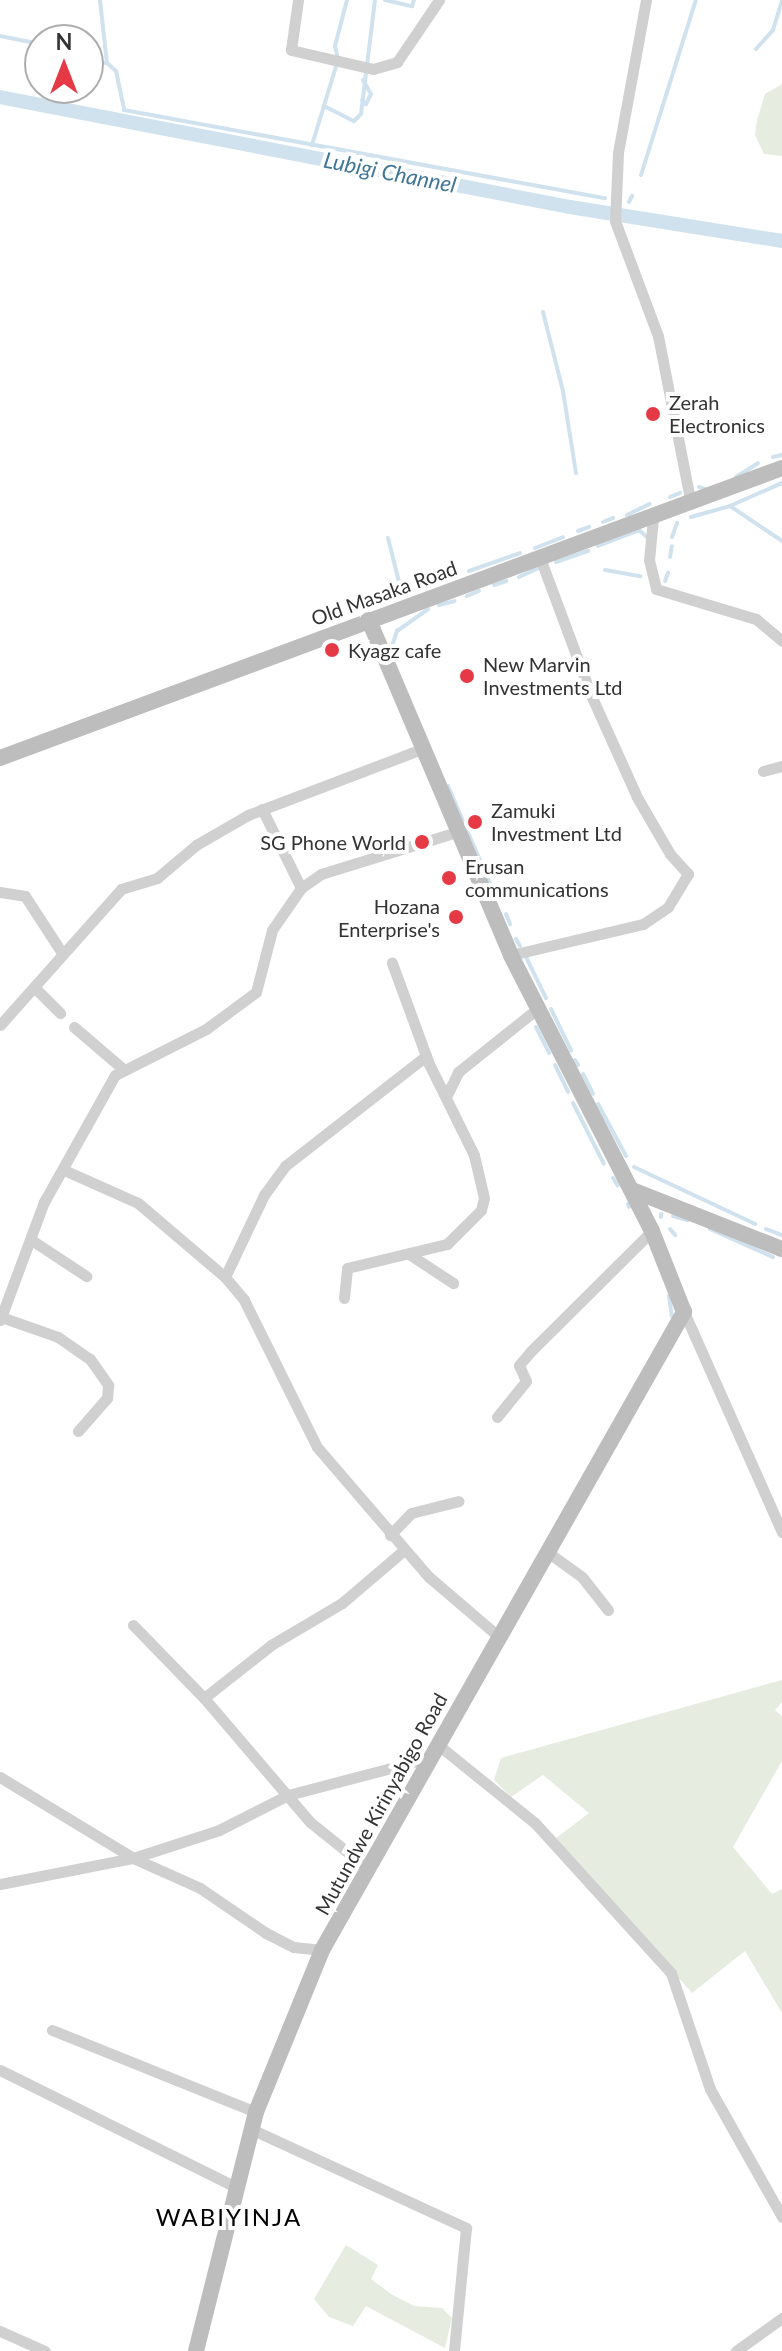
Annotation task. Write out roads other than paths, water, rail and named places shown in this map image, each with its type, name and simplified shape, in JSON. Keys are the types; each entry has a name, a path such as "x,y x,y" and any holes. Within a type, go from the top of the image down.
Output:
{"main road":[{"name":"Old Masaka Road","path":"0,758 782,468"},
{"path":"369,620 511,955 652,1231 684,1312"},
{"path":"632,1190 782,1249"},
{"name":"Mutundwe Kirinyabigo Road","path":"196,2351 234,2186 254,2120 322,1950 684,1312"}],"street":[{"path":"298,0 291,50 373,69 397,62 439,0"},
{"path":"646,0 618,153 615,221 658,336 691,504"},
{"path":"653,518 649,560 656,589 756,619 782,641"},
{"path":"511,955 643,924 668,907 688,874 670,854 637,797 591,695 540,558"},
{"path":"0,1025 116,892 157,878 203,840 262,809 422,749"},
{"path":"763,771 782,766"},
{"path":"262,809 301,888"},
{"path":"78,1431 107,1398 108,1385 96,1368 58,1337 1,1318 33,1241 44,1202 64,1170 95,1104 123,1069 157,1058 256,992 272,930 301,888 321,874 457,832"},
{"path":"0,892 25,896 62,953"},
{"path":"344,1298 347,1268 409,1254 456,1239 481,1210 481,1174 426,1056 392,963"},
{"path":"34,987 60,1013"},
{"path":"446,1097 458,1072 537,1009"},
{"path":"74,1027 123,1069"},
{"path":"225,1277 264,1195 285,1166 426,1056"},
{"path":"64,1170 138,1203 225,1277 244,1300 317,1447 404,1550 498,1636"},
{"path":"497,1417 526,1381 519,1365 652,1231"},
{"path":"33,1241 86,1276"},
{"path":"409,1254 453,1283"},
{"path":"684,1312 782,1532"},
{"path":"390,1535 411,1513 459,1501"},
{"path":"204,1698 271,1645 342,1603 404,1550"},
{"path":"546,1551 582,1577 608,1610"},
{"path":"133,1625 204,1698 310,1822 367,1868"},
{"path":"0,1884 133,1858 219,1830 288,1795 433,1751 535,1823 671,1973 710,2089 782,2217"},
{"path":"0,1777 133,1858 200,1888 266,1933 294,1947 322,1950"},
{"path":"52,2030 254,2120 466,2228 454,2351"},
{"path":"0,2070 234,2186"},
{"path":"736,2351 782,2318"},
{"path":"0,2331 45,2351"}],"waterway":[{"path":"100,0 107,63"},
{"path":"338,59 335,46 347,0"},
{"path":"326,107 354,121 361,114 375,0"},
{"path":"385,0 412,6 414,0"},
{"path":"641,175 696,0"},
{"path":"756,49 773,30 782,0"},
{"path":"0,36 24,41"},
{"path":"104,63 116,71 124,110 605,198"},
{"path":"312,145 337,63"},
{"path":"362,100 366,104 371,94 363,80"},
{"name":"Lubigi Channel","path":"0,97 570,207 782,241"},
{"path":"629,202 632,196"},
{"path":"543,312 563,391 576,473"},
{"path":"773,457 782,455"},
{"path":"736,477 758,463"},
{"path":"730,506 782,483"},
{"path":"699,487 709,490"},
{"path":"670,497 680,493"},
{"path":"627,515 650,504"},
{"path":"691,517 730,506 782,541"},
{"path":"603,522 613,518"},
{"path":"672,537 677,523"},
{"path":"578,531 589,527"},
{"path":"598,546 639,530 648,538"},
{"path":"535,548 563,537"},
{"path":"388,538 402,594 458,576"},
{"path":"670,557 672,546"},
{"path":"556,562 588,551"},
{"path":"469,571 520,553"},
{"path":"519,577 538,568"},
{"path":"605,570 640,576"},
{"path":"665,581 668,573"},
{"path":"494,585 506,581"},
{"path":"467,596 479,591"},
{"path":"439,605 455,601"},
{"path":"393,643 397,631 428,609"},
{"path":"448,786 494,893"},
{"path":"506,914 510,924"},
{"path":"516,939 520,946"},
{"path":"525,955 546,998"},
{"path":"551,1009 571,1050"},
{"path":"536,1027 549,1053"},
{"path":"575,1060 578,1065"},
{"path":"555,1065 568,1092"},
{"path":"583,1074 593,1094"},
{"path":"573,1103 604,1164"},
{"path":"598,1104 626,1156"},
{"path":"634,1167 755,1224"},
{"path":"613,1178 618,1186"},
{"path":"673,1216 687,1220"},
{"path":"670,1229 675,1235"},
{"path":"710,1229 773,1257"},
{"path":"766,1229 782,1235"},
{"path":"669,1296 672,1317"}],"place":[{"name":"Zerah Electronics","path":"653,414"},
{"name":"Kyagz cafe","path":"332,650"},
{"name":"New Marvin Investments Ltd","path":"467,676"},
{"name":"Zamuki Investment Ltd","path":"475,822"},
{"name":"SG Phone World","path":"422,842"},
{"name":"Erusan communications","path":"449,878"},
{"name":"Hozana Enterprise's","path":"456,917"}],"district":[{"name":"WABIYINJA","path":"229,2217"}]}
